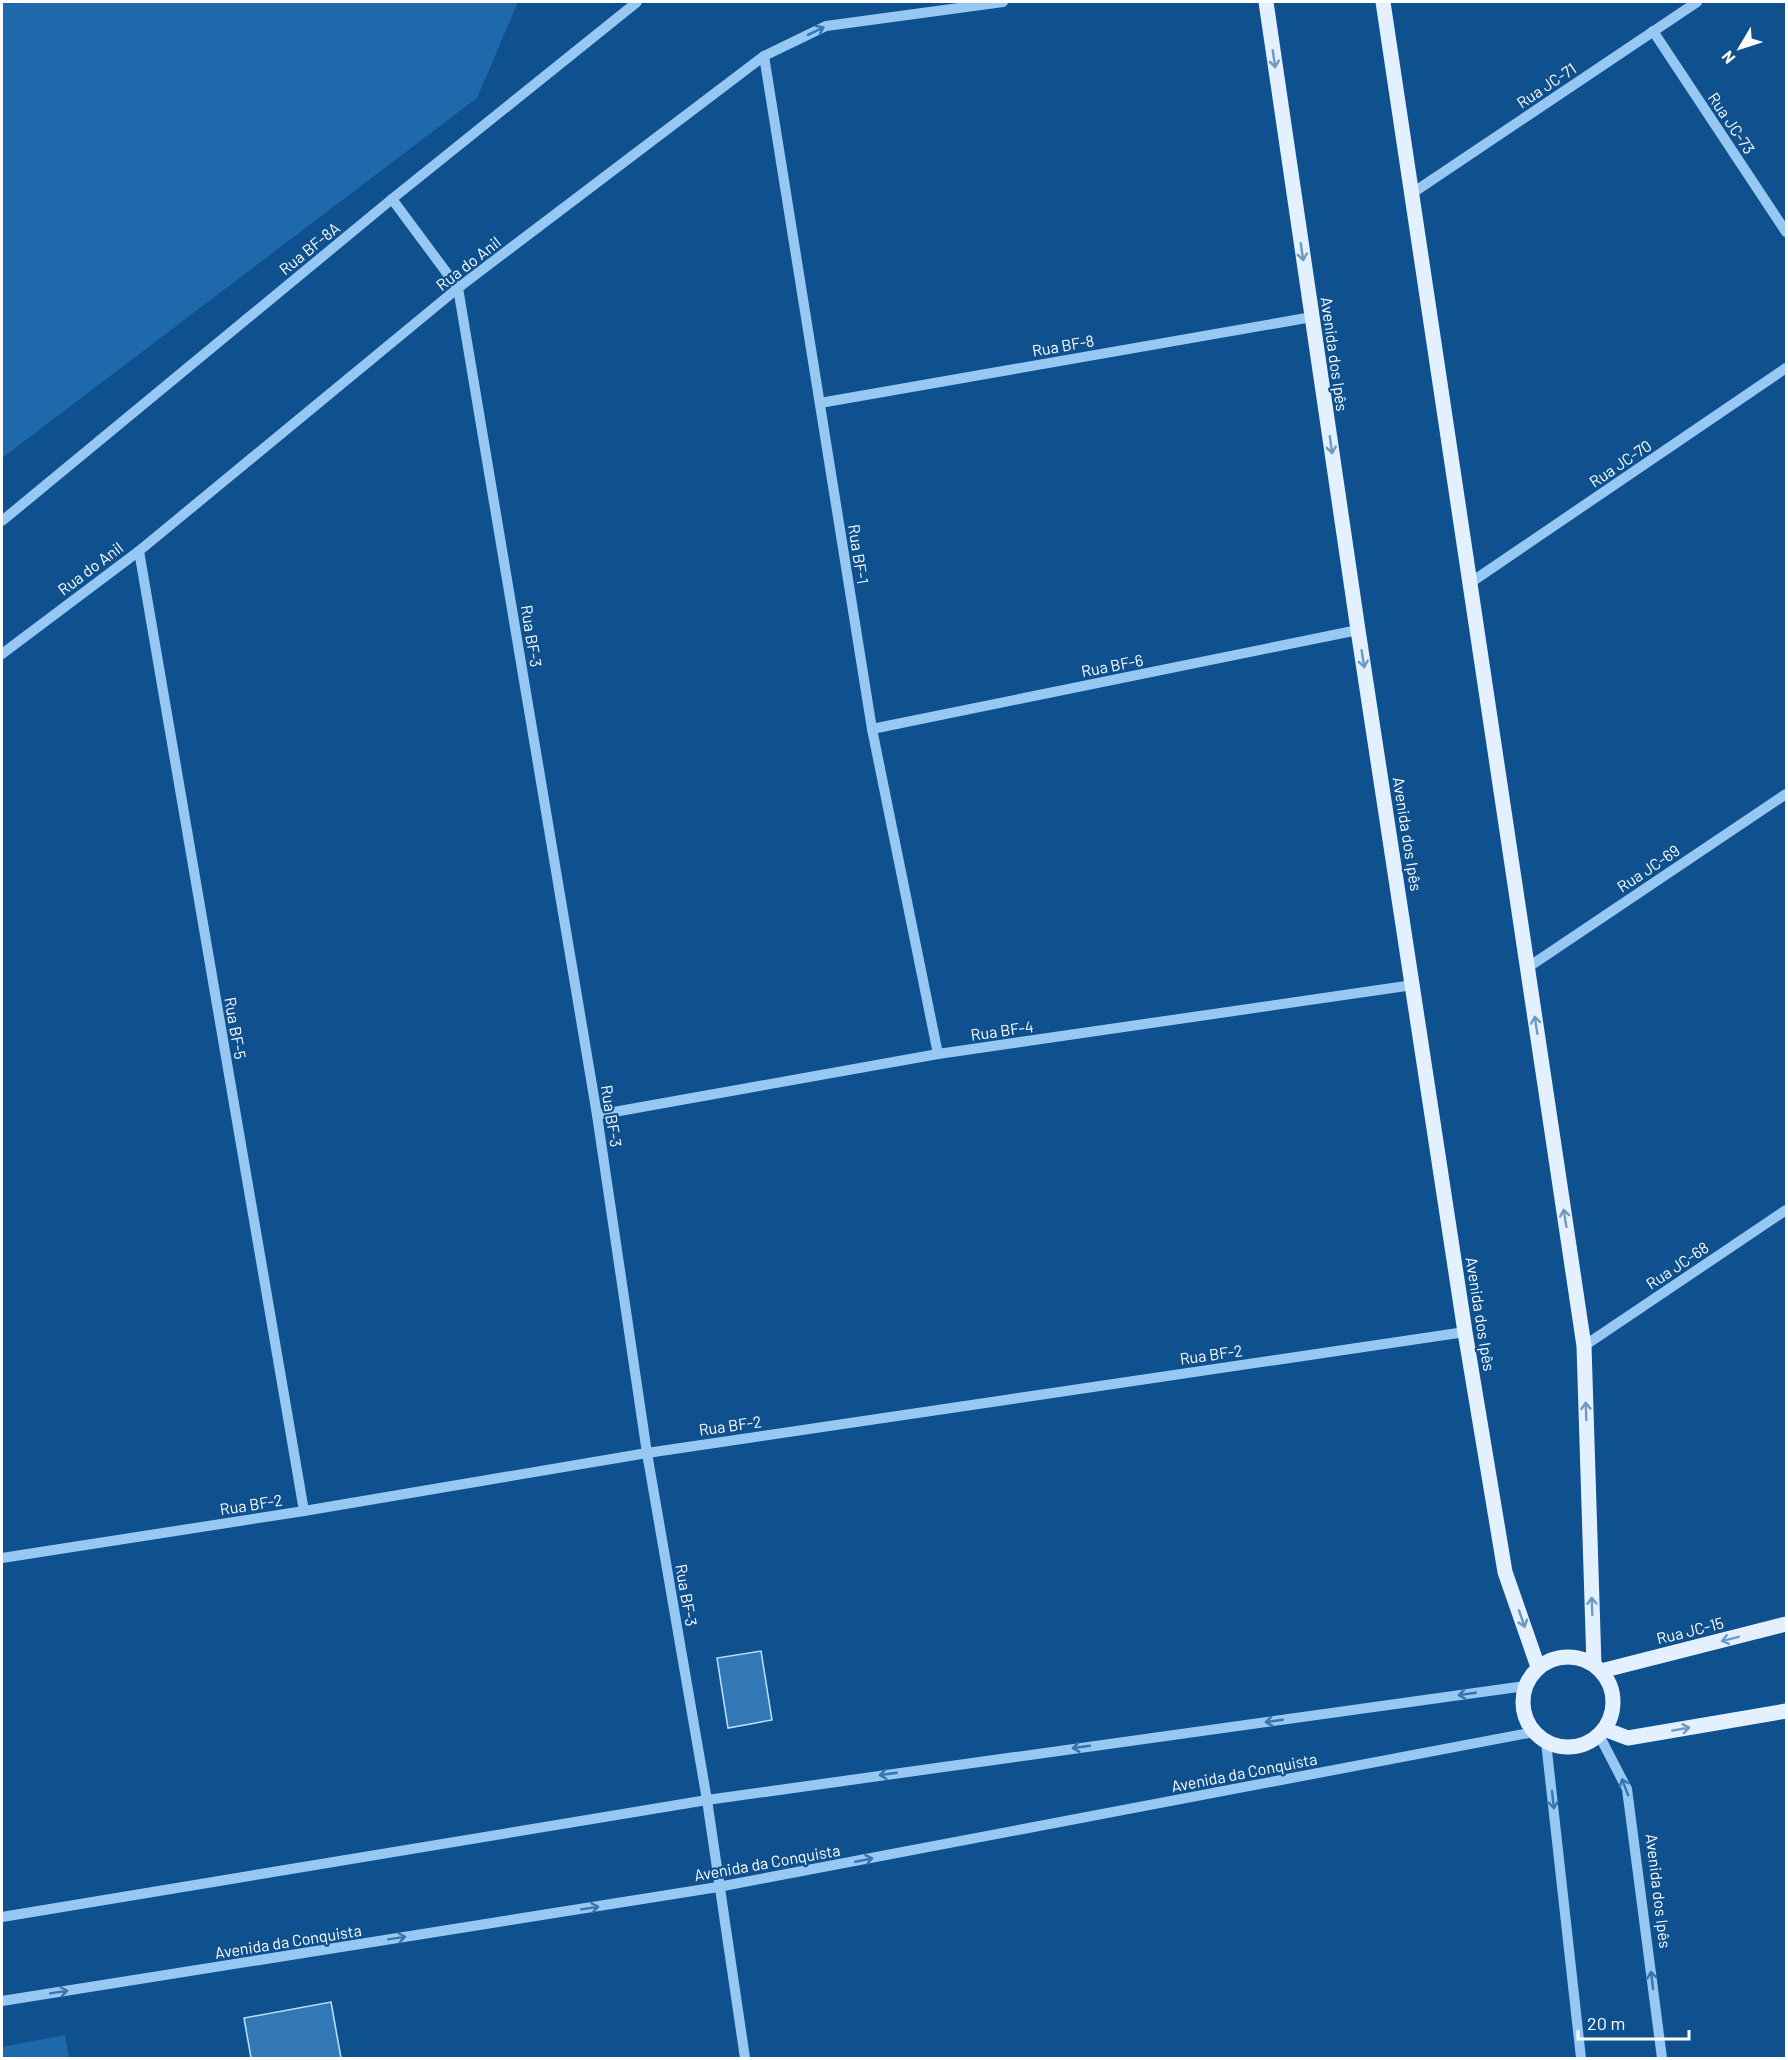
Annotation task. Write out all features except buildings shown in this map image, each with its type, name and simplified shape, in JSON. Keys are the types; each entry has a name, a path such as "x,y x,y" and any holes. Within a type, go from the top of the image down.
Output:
{"main road":[{"name":"Avenida dos Ipês","path":"1266,2 1358,630 1465,1332 1506,1572 1538,1667"},
{"path":"1383,2 1584,1346 1598,1668"},
{"name":"Rua JC-15","path":"1598,1668 1786,1624"},
{"path":"1565,1656 1580,1658 1598,1668 1611,1689 1613,1710 1601,1732 1582,1745 1564,1747 1540,1737 1526,1720 1522,1704 1525,1686 1530,1676 1538,1667 1551,1659 1565,1656"},
{"path":"1601,1732 1628,1738 1786,1711"}],"street":[{"name":"Rua BF-8A","path":"2,521 392,199 637,2"},
{"name":"Rua do Anil","path":"2,654 139,551 459,288 764,56 826,26 1003,2"},
{"name":"Rua JC-71","path":"1411,194 1697,2"},
{"name":"Rua JC-73","path":"1653,31 1786,232"},
{"name":"Rua BF-1","path":"764,56 872,729 938,1054"},
{"name":"Rua BF-3","path":"392,199 459,288 597,1115 647,1453 706,1800 745,2058"},
{"name":"Rua BF-8","path":"820,403 1312,317"},
{"name":"Rua JC-70","path":"1470,583 1786,368"},
{"name":"Rua BF-5","path":"139,551 304,1510"},
{"name":"Rua BF-6","path":"872,729 1358,630"},
{"name":"Rua JC-69","path":"1527,968 1786,794"},
{"name":"Rua BF-4","path":"597,1115 938,1054 1413,985"},
{"name":"Rua JC-68","path":"1584,1346 1786,1210"},
{"name":"Rua BF-2","path":"2,1558 647,1453 1465,1332"},
{"path":"2,1917 706,1800 1525,1686"},
{"name":"Avenida dos Ipês","path":"1601,1732 1627,1789 1662,2058"},
{"path":"1540,1737 1581,2058"},
{"name":"Avenida da Conquista","path":"2,2001 718,1887 1540,1737"}],"shaded area":[{"path":"2,2 518,2 477,98 2,458"},
{"path":"65,2035 69,2058 2,2058 2,2047"}]}
